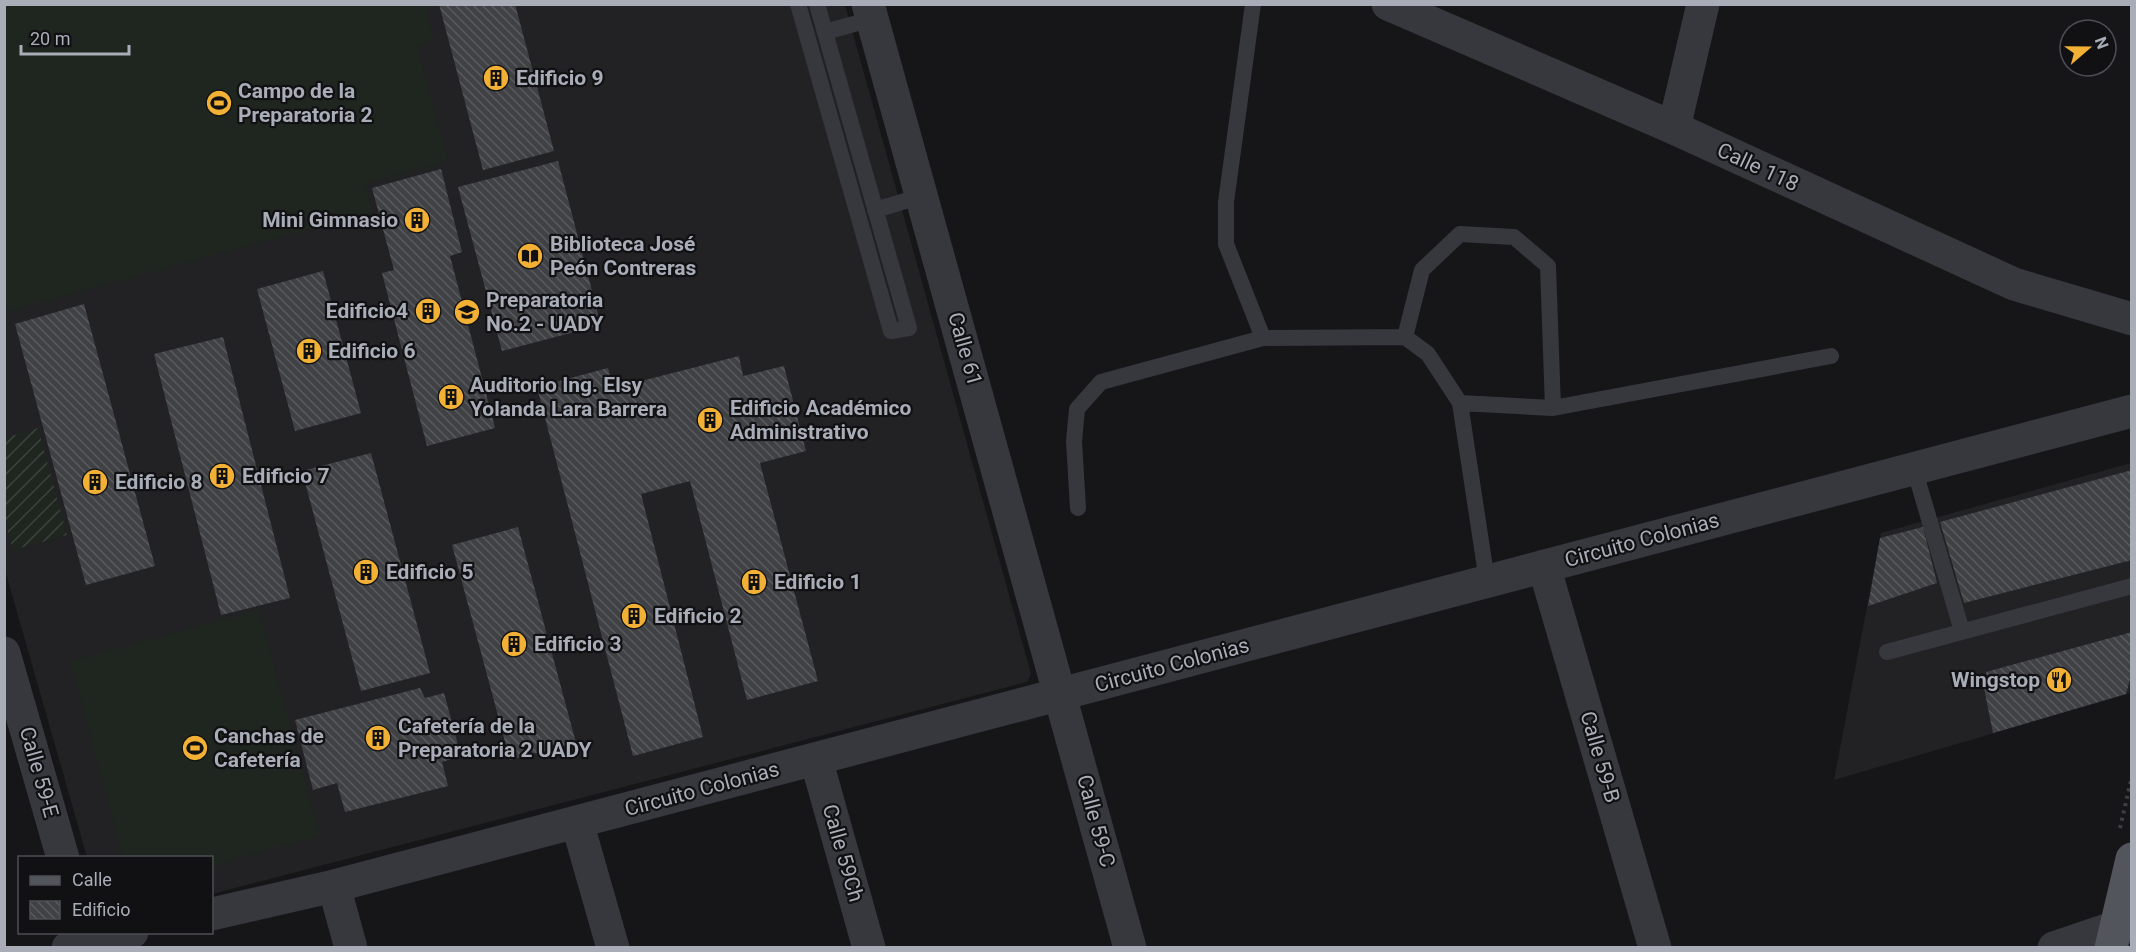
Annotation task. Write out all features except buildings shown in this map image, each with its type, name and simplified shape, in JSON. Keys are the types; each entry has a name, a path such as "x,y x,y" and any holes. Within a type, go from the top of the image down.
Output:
{"main road":[{"path":"2119,934 2132,859"}],"street":[{"name":"Calle 118","path":"1388,4 1674,128 2014,284 2132,319"},
{"path":"1674,128 1703,4"},
{"name":"Calle 61","path":"870,12 1061,694"},
{"name":"Circuito Colonias","path":"213,914 334,886 2132,411"},
{"name":"Calle 59-B","path":"1544,566 1655,948"},
{"name":"Calle 59-E","path":"4,653 62,856"},
{"name":"Calle 59-C","path":"1061,694 1131,948"},
{"name":"Calle 59Ch","path":"816,759 869,948"},
{"path":"577,822 613,948"},
{"path":"334,886 351,948"},
{"path":"83,943 127,934"},
{"path":"2054,948 2119,934"}],"lane":[{"path":"798,4 891,331 909,328 818,4"},
{"path":"1252,4 1226,202 1226,244 1263,338"},
{"path":"825,32 870,12"},
{"path":"875,210 922,196"},
{"path":"1405,337 1422,270 1460,234 1514,237 1548,266 1553,408"},
{"path":"1078,508 1074,441 1077,409 1101,382 1263,338 1405,337 1428,354 1460,404 1487,581"},
{"path":"1460,404 1553,408 1831,356"},
{"path":"1914,468 1962,632"},
{"path":"1887,652 2132,586"}],"shaded area":[{"name":"Campo de la Preparatoria 2","path":"5,4 425,5 434,40 417,46 448,161 365,183 372,212 5,312"},
{"name":"Preparatoria No.2 - UADY","path":"5,5 845,5 1031,674 1027,682 213,894 213,856 87,856 5,570"},
{"path":"38,428 67,535 13,550 5,520 5,438"},
{"path":"2131,463 2131,693 1834,780 1881,533"},
{"name":"Canchas de Cafetería","path":"259,610 320,836 213,865 213,856 123,856 70,661"}],"place":[{"name":"Edificio 9","path":"496,78"},
{"name":"Campo de la Preparatoria 2","path":"219,103"},
{"name":"Mini Gimnasio","path":"417,220"},
{"name":"Biblioteca José Peón Contreras","path":"530,256"},
{"name":"Edificio4","path":"428,311"},
{"name":"Preparatoria No.2 - UADY","path":"467,312"},
{"name":"Edificio 6","path":"309,351"},
{"name":"Auditorio Ing. Elsy Yolanda Lara Barrera","path":"451,397"},
{"name":"Edificio Académico Administrativo","path":"710,420"},
{"name":"Edificio 7","path":"222,476"},
{"name":"Edificio 8","path":"95,482"},
{"name":"Edificio 5","path":"366,572"},
{"name":"Edificio 1","path":"754,582"},
{"name":"Edificio 2","path":"634,616"},
{"name":"Edificio 3","path":"514,644"},
{"name":"Wingstop","path":"2059,680"},
{"name":"Cafetería de la Preparatoria 2 UADY","path":"378,738"},
{"name":"Canchas de Cafetería","path":"195,748"}]}
